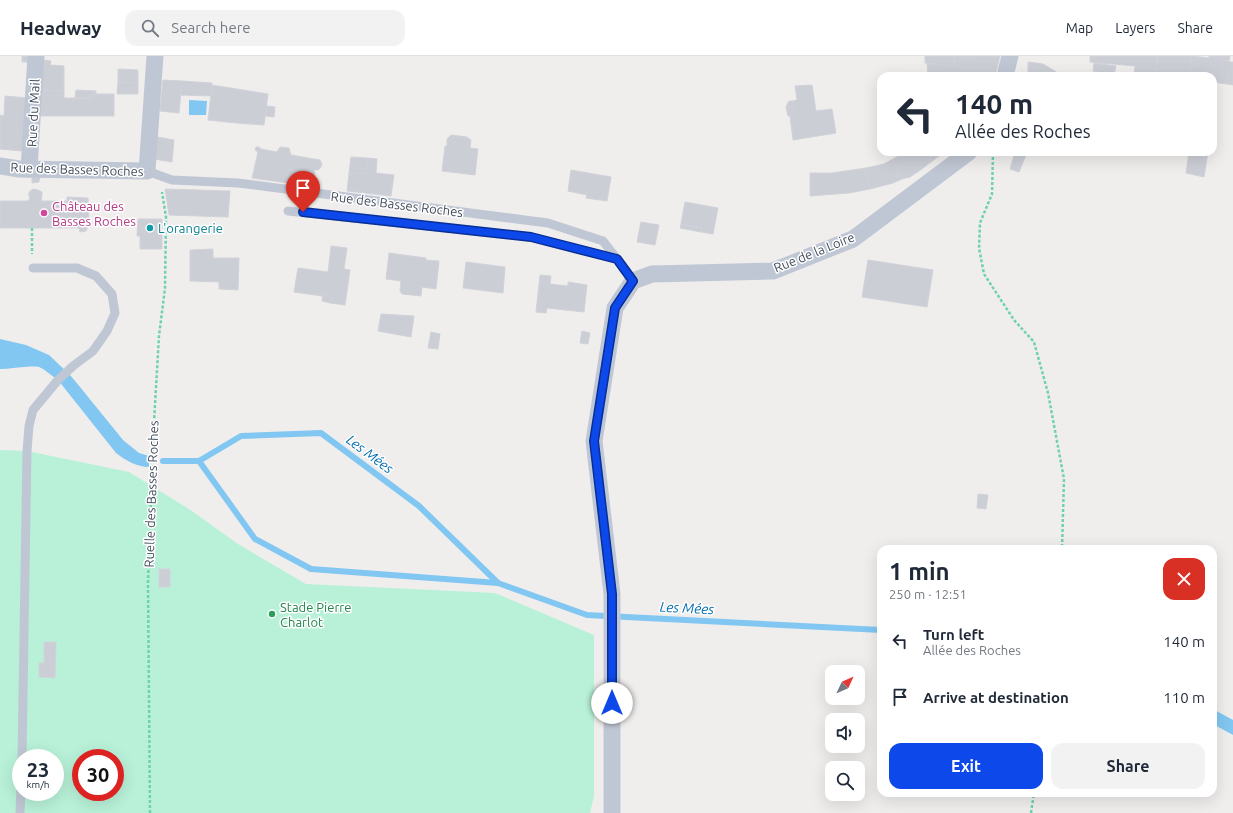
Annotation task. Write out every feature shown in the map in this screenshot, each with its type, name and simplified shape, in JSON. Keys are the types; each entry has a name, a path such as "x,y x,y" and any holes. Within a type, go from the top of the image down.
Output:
{"street":[{"name":"Rue du Mail","path":"29,169 36,56"},
{"path":"153,173 155,56"},
{"path":"1006,72 1010,56"},
{"name":"Rue de la Loire","path":"633,281 652,274 773,271 853,239 963,156"},
{"name":"Rue des Basses Roches","path":"0,166 29,169 153,173"},
{"path":"612,813 612,594 594,441 615,308 633,281"}],"lane":[{"name":"Rue des Basses Roches","path":"153,173 172,180 238,183 548,223 603,241 633,281"},
{"path":"288,211 531,237 617,259"},
{"path":"22,749 27,451 29,426 33,410 66,372 93,351 107,331 115,313 112,294 96,276 77,268 33,268"},
{"path":"20,801 20,813"}],"path":[{"path":"993,156 992,194 980,223 979,248 984,274 1014,320 1034,342 1048,392 1064,479 1062,545"},
{"name":"Ruelle des Basses Roches","path":"150,813 149,539 152,438 159,336 165,288 166,217 153,173"},
{"path":"32,228 32,249"},
{"path":"1031,813 1033,797"}],"green space":[{"name":"Stade Pierre Charlot","path":"0,450 27,451 129,472 189,509 238,544 306,584 495,593 594,635 594,796 590,813 0,813"}],"water":[{"path":"189,100 207,101 206,115 189,115"},
{"path":"0,339 26,345 49,355 70,375 123,440 139,453 149,456 149,467 131,463 116,453 58,380 44,370 39,367 0,369"},
{"path":"1217,711 1233,720 1233,735 1217,726"}],"building":[{"path":"22,56 31,56 31,62 22,62"},
{"path":"925,56 956,56 953,66 925,63"},
{"path":"956,56 975,56 974,60"},
{"path":"956,56 974,60 975,56 1000,56 996,72 928,72 927,63 953,66"},
{"path":"1090,56 1158,56 1156,69 1090,62"},
{"path":"1158,56 1192,56 1190,72 1156,72"},
{"path":"1192,56 1209,58 1209,56 1223,56 1222,60 1231,62 1227,84 1217,83 1217,72 1190,72"},
{"path":"1223,56 1230,56 1229,61 1222,60"},
{"path":"42,60 51,61 50,65 64,66 64,91 40,90"},
{"path":"1028,62 1043,64 1056,72 1028,72"},
{"path":"1231,62 1233,62 1233,85 1227,84"},
{"path":"1094,63 1116,66 1115,72 1093,71"},
{"path":"1135,66 1156,69 1156,72 1134,72"},
{"path":"118,69 138,70 138,83 118,82"},
{"path":"163,80 182,81 179,113 160,111"},
{"path":"182,81 212,83 212,96 180,95"},
{"path":"118,82 138,83 138,94 117,94"},
{"path":"212,85 268,94 264,125 208,120"},
{"path":"812,85 816,111 832,109 836,133 793,140 790,116 788,116 786,107 794,107 793,101 797,100 795,86"},
{"path":"40,90 64,91 64,98 92,98 92,94 114,94 114,116 39,116"},
{"path":"76,90 96,91 96,94 92,94 92,98 75,98"},
{"path":"5,96 28,98 26,144 21,151 0,149 0,115 4,116"},
{"path":"789,101 793,101 794,107 786,107"},
{"path":"267,106 275,107 274,117 265,116"},
{"path":"451,135 467,137 471,140 470,148 478,149 475,175 442,171 445,146 447,146 447,139"},
{"path":"157,137 174,140 172,162 154,159"},
{"path":"256,147 277,152 280,147 289,148 291,155 320,160 322,164 321,167 318,170 314,170 316,187 252,178 258,152 255,150"},
{"path":"898,156 939,156 910,177 902,179 893,159"},
{"path":"1014,156 1026,156 1019,172 1010,169"},
{"path":"1188,156 1207,156 1204,177 1186,173"},
{"path":"351,157 368,158 366,174 349,173"},
{"path":"368,158 377,159 376,173 394,175 391,196 347,191 349,173 366,174"},
{"path":"893,159 902,179 870,189 866,168 884,164"},
{"path":"866,168 870,189 849,193 810,196 810,173 832,173"},
{"path":"571,170 611,177 607,201 586,198 587,195 568,191"},
{"path":"32,177 40,177 39,182 32,183"},
{"name":"Château des Basses Roches","path":"33,189 42,192 41,201 67,201 67,197 88,198 89,224 86,231 80,232 79,228 0,228 0,201 28,201 30,198 29,192"},
{"path":"165,189 230,191 228,217 169,215"},
{"path":"685,202 718,208 713,234 701,232 701,228 681,224"},
{"name":"L'orangerie","path":"138,219 162,219 162,249 140,249 140,236 137,236"},
{"path":"641,222 659,225 655,245 637,242"},
{"path":"681,224 701,228 701,232 680,228"},
{"path":"331,246 347,248 344,269 350,270 345,305 330,303 331,295 323,294 322,296 294,292 298,268 328,272"},
{"path":"213,249 213,258 239,258 238,290 219,289 219,282 190,281 190,250"},
{"path":"389,253 439,261 436,289 422,287 421,296 402,294 400,291 401,281 386,279"},
{"path":"868,260 933,270 927,307 862,297"},
{"path":"466,262 505,267 503,293 463,288"},
{"path":"540,275 551,276 550,284 568,286 568,282 587,285 584,312 547,308 546,313 536,312"},
{"path":"323,294 331,295 330,303 322,301"},
{"path":"381,314 414,316 411,337 378,331"},
{"path":"582,331 590,333 588,344 580,343"},
{"path":"431,332 440,334 438,349 428,348"},
{"path":"978,494 988,495 986,509 977,508"},
{"path":"159,569 170,569 170,587 159,587"},
{"path":"44,642 56,642 55,678 39,677 39,663 44,663"}],"waterway":[{"name":"Les Mées","path":"163,461 199,461 241,436 321,433 419,506 498,583 587,615 877,630"},
{"name":"Les Mées","path":"199,461 255,539 311,569 498,583"}],"place":[{"name":"Château des Basses Roches","path":"44,213"},
{"name":"L'orangerie","path":"150,228"},
{"name":"Stade Pierre Charlot","path":"272,614"}],"route":[{"path":"303,212 531,237 588,253 617,259 633,281 615,308 594,441 612,594 612,703"}]}
